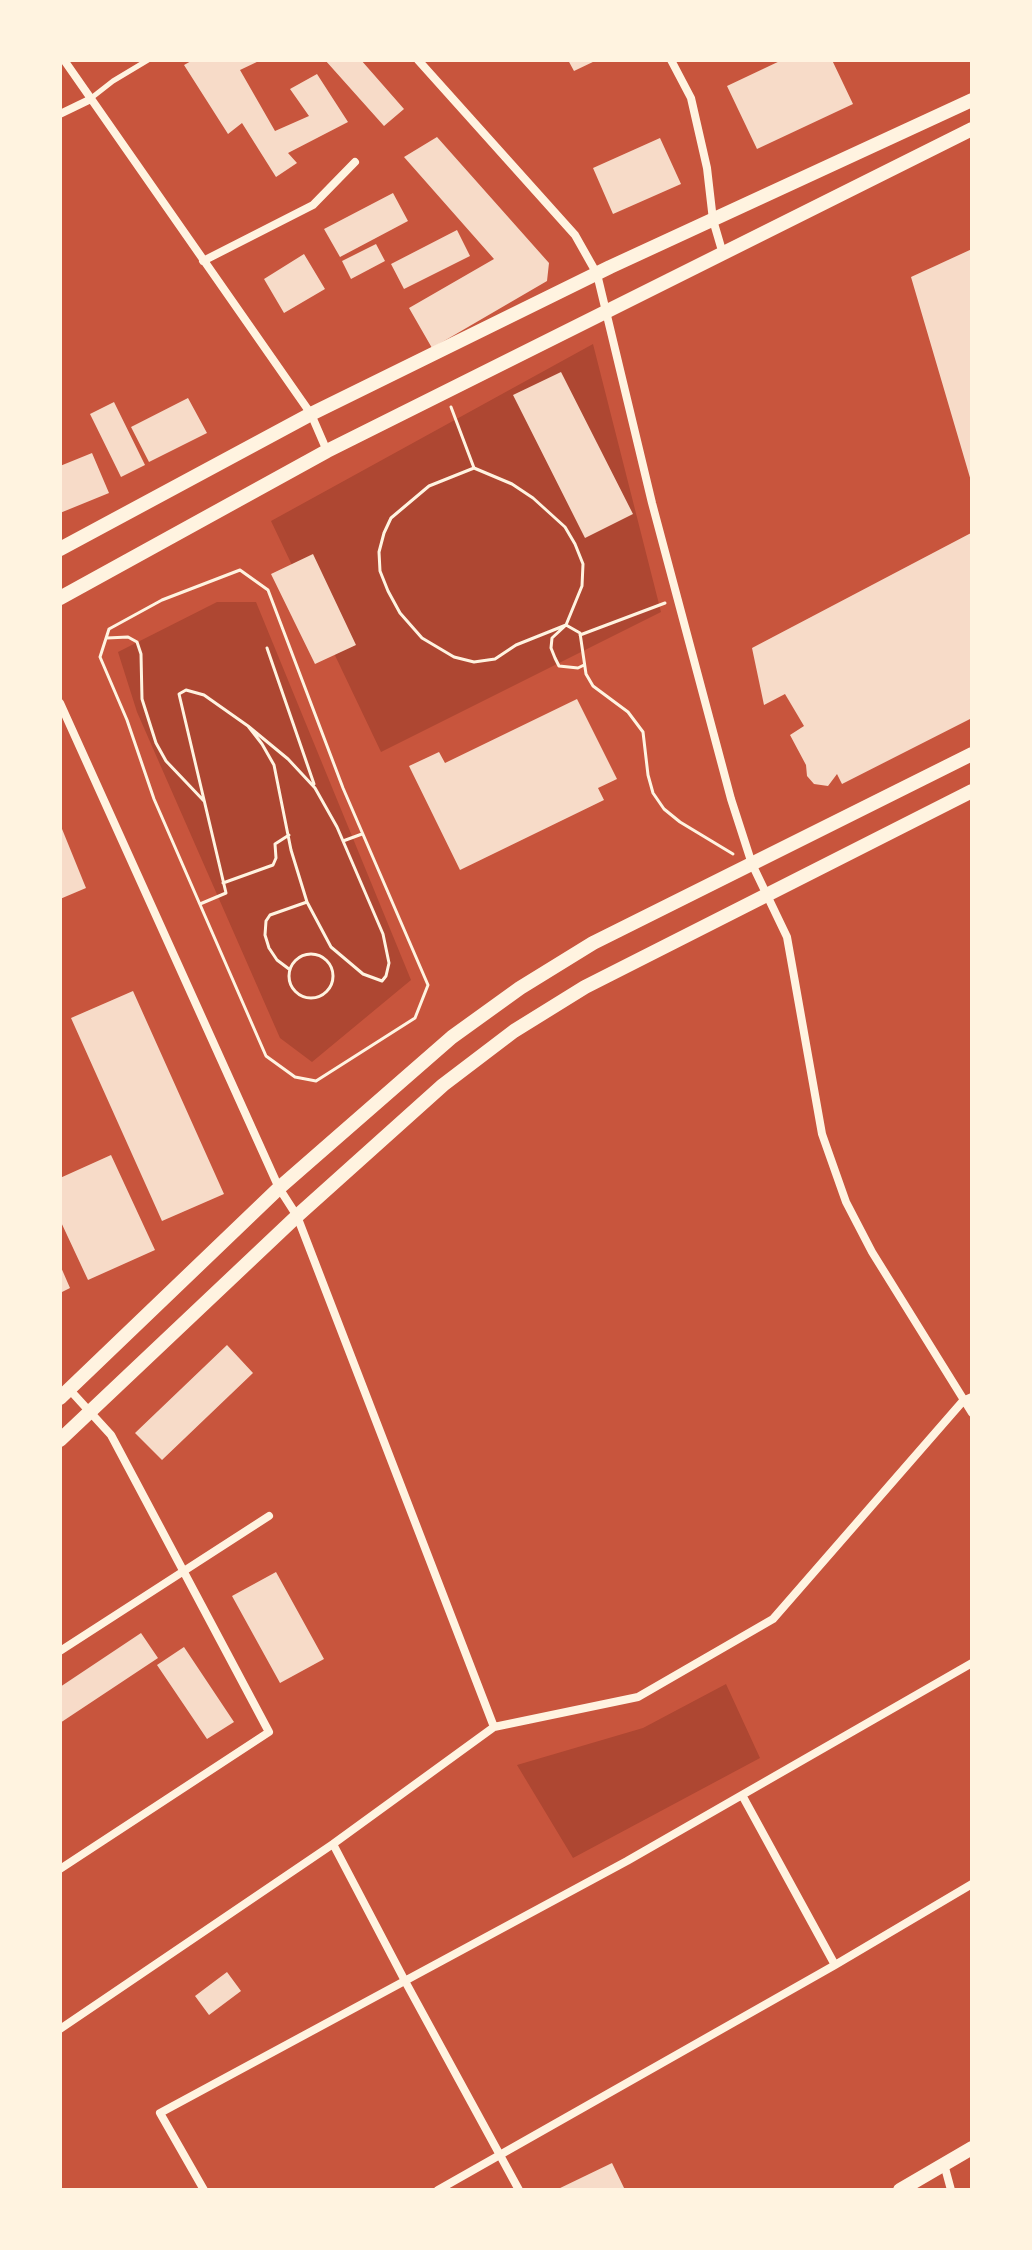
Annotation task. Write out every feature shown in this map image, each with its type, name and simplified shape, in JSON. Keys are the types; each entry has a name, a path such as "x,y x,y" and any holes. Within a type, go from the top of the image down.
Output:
{"street":[{"path":"64,60 311,414 327,451"},
{"path":"418,60 575,235 597,274 652,503 731,799 752,864 787,937 822,1134 846,1202 872,1252 968,1399 972,1413"},
{"path":"671,60 691,98 707,168 713,220 723,254"},
{"path":"60,114 89,100"},
{"path":"60,549 311,414 597,274 972,100"},
{"path":"60,598 327,451 972,129"},
{"path":"203,261 313,205 355,162"},
{"path":"60,703 279,1188 297,1216 494,1727"},
{"path":"60,1869 269,1732 111,1435 90,1412 64,1394 279,1188 452,1037 520,988 593,943 972,754"},
{"path":"60,1440 297,1216 443,1085 514,1031 585,987 972,791"},
{"path":"60,2029 333,1844 494,1727 638,1697 773,1619 968,1399"},
{"path":"60,1651 269,1516"},
{"path":"204,2190 160,2113 627,1861 972,1663"},
{"path":"742,1795 835,1965"},
{"path":"333,1844 519,2190"},
{"path":"438,2190 972,1884"},
{"path":"900,2190 972,2148"},
{"path":"944,2164 951,2190"}],"lane":[{"path":"89,100 148,60"}],"path":[{"path":"445,392 474,468"},
{"path":"566,625 516,645 495,659 474,662 454,657 422,638 400,613 380,571 379,552 391,518 429,486 474,468 512,484 553,514 565,527 583,564 582,586 566,625 552,638 551,648 559,666 578,668 585,665"},
{"path":"240,570 268,590 362,834 428,985 415,1018 316,1081 295,1077 266,1056 154,799 127,720 100,657 109,629 162,600 240,570"},
{"path":"580,635 665,602"},
{"path":"566,625 580,635 586,674 593,686 628,712 643,732 648,775 653,793 664,809 721,849 752,864"},
{"path":"106,638 128,637 137,642 141,654 142,699 156,743 166,761 204,801"},
{"path":"248,726 274,765 307,902 331,947 363,974 382,981 389,963 383,934 343,841 315,788 267,648"},
{"path":"200,904 226,893 179,694 186,690 204,695 288,759 315,788"},
{"path":"343,841 362,834"},
{"path":"223,883 273,865 275,844 289,835"},
{"path":"291,969 277,960 269,948 265,935 266,921 270,915 307,902"},
{"path":"316,955 328,962 333,974 332,982 324,994 302,997 292,986 291,969 302,956 316,955"}],"shaded area":[{"path":"593,344 661,612 381,752 271,521"},
{"path":"217,602 256,602 411,980 312,1062 280,1038 137,712 118,652"},
{"path":"726,1684 760,1758 573,1858 517,1765 643,1728"}],"building":[{"path":"193,60 261,60 240,70 275,131 309,116 290,89 317,74 348,122 288,153 297,163 276,177 242,123 228,134 184,65"},
{"path":"325,60 361,60 404,109 384,126"},
{"path":"568,60 597,60 574,71"},
{"path":"782,60 832,60 853,104 757,149 727,86"},
{"path":"437,137 549,263 547,281 432,348 409,308 494,259 404,157"},
{"path":"660,138 681,184 613,214 593,168"},
{"path":"393,193 408,221 340,257 324,229"},
{"path":"457,230 470,256 404,289 391,264"},
{"path":"376,244 385,261 351,279 342,261"},
{"path":"972,249 972,481 971,481 911,277"},
{"path":"304,254 325,289 284,313 264,279"},
{"path":"561,372 633,514 585,538 513,395"},
{"path":"188,398 207,433 149,462 131,427"},
{"path":"114,402 145,465 121,477 90,414"},
{"path":"92,453 109,493 60,513 60,466"},
{"path":"971,533 972,718 842,784 837,774 828,786 814,784 807,776 806,765 790,735 804,726 785,694 764,705 752,648"},
{"path":"313,554 356,645 315,664 271,574"},
{"path":"577,699 617,779 598,788 604,800 460,870 409,766 439,752 445,763"},
{"path":"60,824 86,888 60,899"},
{"path":"133,991 224,1194 162,1221 71,1018"},
{"path":"111,1155 155,1250 88,1280 60,1220 60,1178"},
{"path":"60,1265 70,1288 60,1293"},
{"path":"227,1345 253,1373 162,1460 135,1433"},
{"path":"276,1572 324,1659 280,1683 232,1596"},
{"path":"141,1633 158,1658 60,1723 60,1687"},
{"path":"184,1647 234,1722 207,1739 157,1665"},
{"path":"227,1972 241,1991 209,2015 195,1996"},
{"path":"612,2163 625,2190 556,2190"}]}
